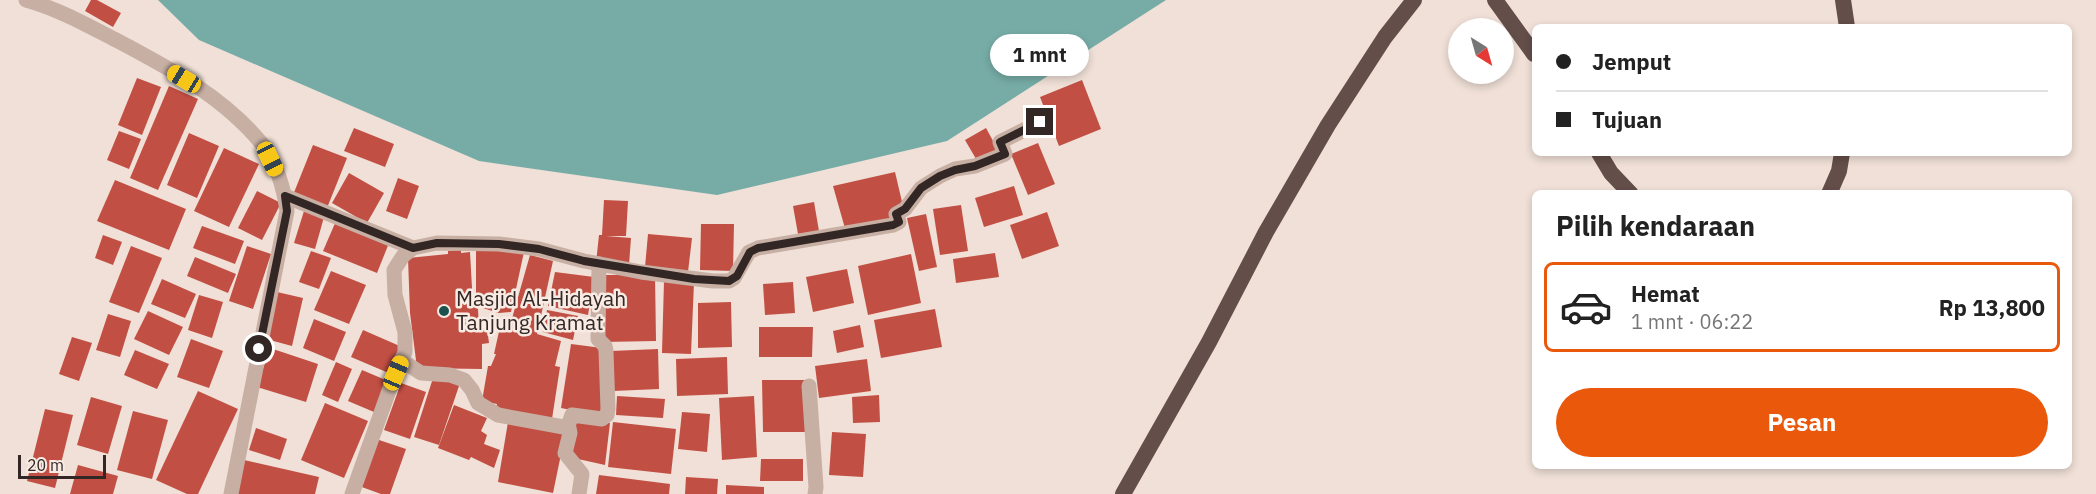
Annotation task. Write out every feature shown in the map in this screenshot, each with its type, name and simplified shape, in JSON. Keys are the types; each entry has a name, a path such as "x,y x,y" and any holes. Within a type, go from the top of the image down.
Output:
{"highway":[{"path":"1123,494 1209,342 1266,232 1328,125 1385,37 1414,0"},
{"path":"1495,0 1532,51"},
{"path":"1843,0 1847,24"},
{"path":"1601,156 1611,172 1627,190"},
{"path":"1831,190 1839,171 1842,156"}],"street":[{"path":"26,0 69,16 203,90 242,122 264,146 285,196 287,211 231,494"},
{"path":"352,494 406,342 395,295 394,270 403,256 413,248 437,243 499,244 539,249 599,264 674,277 729,281 737,276 750,252 758,248 893,225 899,222 896,214 905,209 921,188 955,170 975,166 1005,154 1000,142 1040,122"},
{"path":"285,196 413,248"},
{"path":"567,428 572,415 602,419 607,415 606,351 605,346 598,339 599,264"},
{"path":"401,360 421,373 450,375 464,380 478,403 498,416 567,428"},
{"path":"809,386 816,487 814,494"},
{"path":"567,428 570,433 565,453 582,474 579,494"}],"water":[{"path":"158,0 1166,0 947,141 717,195 479,161 199,40"}],"building":[{"path":"91,0 97,0 121,13 113,27 85,11"},
{"path":"137,78 161,87 142,135 118,125"},
{"path":"1082,80 1101,129 1059,146 1040,97"},
{"path":"169,86 198,99 158,190 130,178"},
{"path":"354,128 394,144 385,167 344,151"},
{"path":"986,128 999,152 979,164 965,140"},
{"path":"119,131 141,139 129,169 107,160"},
{"path":"189,133 219,146 197,198 167,185"},
{"path":"1038,143 1055,184 1028,195 1011,154"},
{"path":"313,145 347,158 327,208 293,195"},
{"path":"224,148 259,164 229,227 194,211"},
{"path":"895,172 903,206 891,209 893,221 846,232 833,186"},
{"path":"349,173 384,193 367,223 332,203"},
{"path":"398,178 419,186 407,219 386,211"},
{"path":"115,180 186,209 169,250 97,221"},
{"path":"1014,186 1023,215 984,227 975,198"},
{"path":"257,191 281,203 262,240 238,228"},
{"path":"604,200 628,201 626,236 606,236 631,238 629,265 596,263 599,235 602,235"},
{"path":"814,202 819,231 798,234 793,206"},
{"path":"961,205 968,251 940,255 933,209"},
{"path":"304,211 324,217 315,249 294,243"},
{"path":"1047,212 1059,246 1022,259 1010,225"},
{"path":"926,214 937,267 919,271 907,218"},
{"path":"336,221 389,243 377,273 323,251"},
{"path":"701,224 734,224 733,271 700,270"},
{"path":"202,226 244,241 235,264 193,248"},
{"path":"648,234 692,238 688,272 645,267"},
{"path":"103,235 122,242 113,265 95,258"},
{"path":"131,246 162,258 139,313 109,302"},
{"path":"247,246 271,254 253,309 229,301"},
{"path":"476,248 524,252 511,312 499,313 476,306"},
{"name":"Masjid Al-Hidayah Tanjung Kramat","path":"461,250 461,253 470,252 473,306 478,309 479,329 487,328 489,343 482,344 482,369 417,368 410,313 408,258 448,254 448,251"},
{"path":"311,251 331,258 319,289 299,282"},
{"path":"995,253 999,277 956,283 953,259"},
{"path":"911,254 921,303 868,315 858,266"},
{"path":"530,255 553,261 537,334 561,341 555,366 560,367 552,419 496,408 497,404 482,401 488,366 491,366 496,354 494,354 500,327 509,329"},
{"path":"195,257 236,274 228,293 187,276"},
{"path":"847,269 854,303 813,312 806,277"},
{"path":"331,271 366,285 349,324 314,310"},
{"path":"555,272 594,277 588,315 548,306"},
{"path":"601,275 655,275 656,341 602,342"},
{"path":"162,279 196,294 185,318 151,304"},
{"path":"664,281 694,282 691,354 662,353"},
{"path":"793,282 795,313 765,315 763,284"},
{"path":"277,292 303,298 292,346 266,339"},
{"path":"199,295 223,302 212,338 188,330"},
{"path":"731,302 732,347 698,348 698,303"},
{"path":"935,309 942,347 881,358 874,320"},
{"path":"547,310 578,316 573,340 543,332"},
{"path":"148,311 183,327 169,355 134,339"},
{"path":"108,314 131,321 120,357 96,350"},
{"path":"314,319 346,332 334,361 303,348"},
{"path":"860,325 864,347 837,353 833,331"},
{"path":"759,327 813,327 812,357 759,357"},
{"path":"363,330 402,347 391,374 351,357"},
{"path":"72,337 92,343 79,381 59,374"},
{"path":"191,339 223,351 209,388 177,377"},
{"path":"571,344 602,348 602,416 561,408"},
{"path":"270,348 318,364 306,402 257,387"},
{"path":"658,349 659,389 613,391 611,351"},
{"path":"135,350 169,364 157,389 124,375"},
{"path":"727,357 728,394 677,396 676,359"},
{"path":"867,359 871,391 819,398 815,366"},
{"path":"336,362 352,369 338,402 322,395"},
{"path":"362,370 388,381 374,412 348,401"},
{"path":"434,375 460,383 439,445 414,437"},
{"path":"762,380 805,380 805,432 763,432"},
{"path":"401,383 426,392 410,439 384,430"},
{"path":"198,391 238,409 198,494 187,494 156,480"},
{"path":"879,395 880,422 853,423 852,397"},
{"path":"617,396 665,399 663,418 616,415"},
{"path":"754,396 757,457 722,460 719,398"},
{"path":"91,397 122,406 108,454 77,445"},
{"path":"325,403 368,421 344,478 301,460"},
{"path":"454,405 487,418 481,431 487,435 484,444 500,450 494,468 471,457 469,460 438,448"},
{"path":"45,409 73,415 55,488 27,481"},
{"path":"133,411 168,420 152,479 117,470"},
{"path":"682,412 710,414 707,452 678,449"},
{"path":"573,417 610,423 605,465 569,457"},
{"path":"508,422 566,430 553,493 498,482"},
{"path":"613,422 676,429 671,474 608,467"},
{"path":"256,428 287,439 280,460 249,450"},
{"path":"832,432 866,434 863,477 829,475"},
{"path":"376,439 406,449 390,494 381,494 359,486"},
{"path":"761,459 803,459 803,481 760,481"},
{"path":"244,460 319,477 315,494 236,494"},
{"path":"78,465 118,476 113,494 70,494"},
{"path":"599,475 670,484 669,494 596,494"},
{"path":"686,477 718,479 717,494 685,494"},
{"path":"726,485 764,487 764,494 726,494"}],"place":[{"name":"Masjid Al-Hidayah Tanjung Kramat","path":"444,311"}],"route":[{"path":"259,349 287,211 285,196 413,248 437,243 499,244 539,249 584,261 674,277 729,281 737,276 750,252 758,248 842,235 899,222 896,214 905,209 921,188 940,176 1005,154 1000,142 1040,122"}]}
